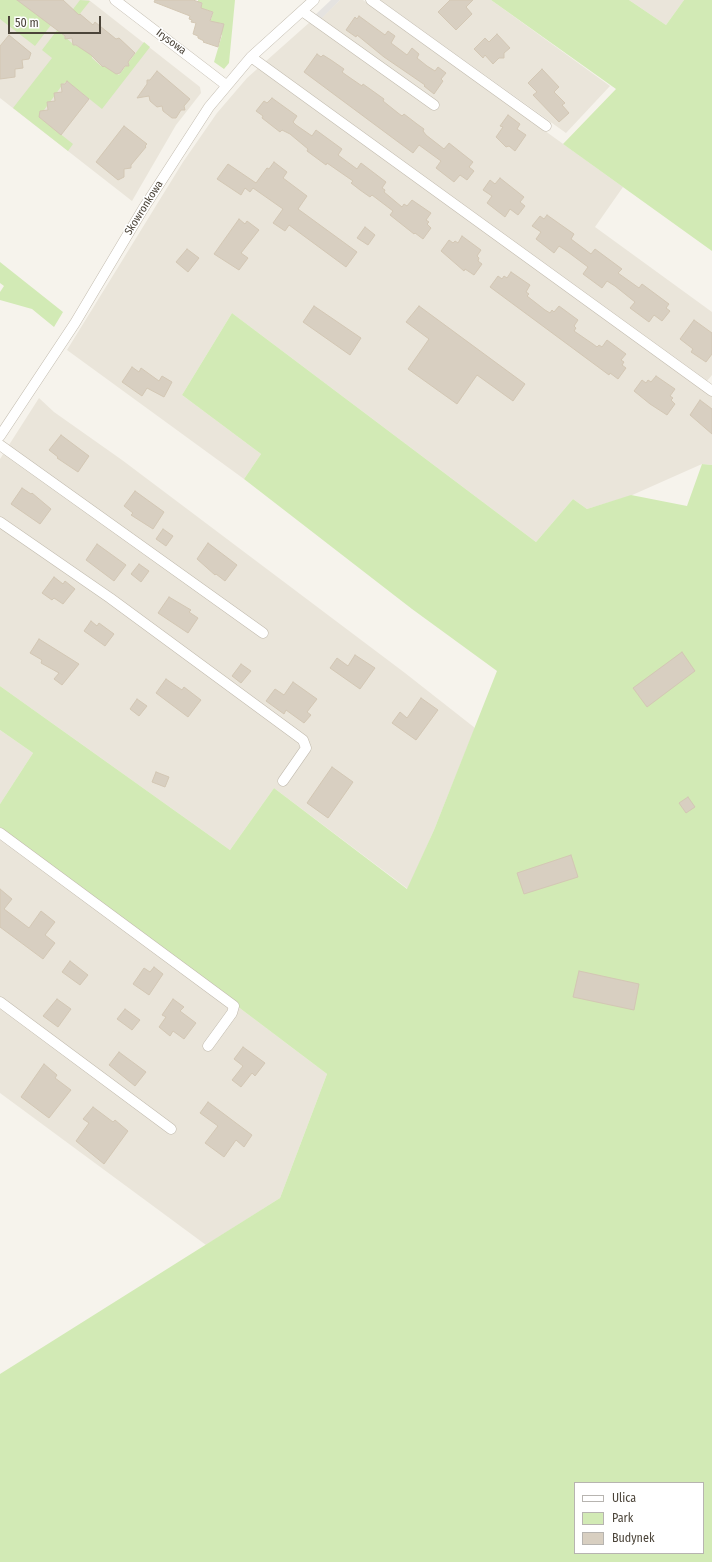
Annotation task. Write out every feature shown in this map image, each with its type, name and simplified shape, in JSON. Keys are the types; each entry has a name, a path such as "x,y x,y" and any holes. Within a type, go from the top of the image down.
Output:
{"street":[{"name":"Irysowa","path":"115,0 226,85"},
{"name":"Skowronkowa","path":"0,436 75,323 179,152 226,85 251,57 314,0"},
{"path":"371,0 546,126"},
{"path":"302,11 434,105"},
{"path":"251,57 712,390"},
{"path":"0,445 263,633"},
{"path":"0,522 110,598 303,740 306,748 283,781"},
{"path":"0,833 234,1006 232,1013 208,1046"},
{"path":"0,1002 171,1129"}],"shaded area":[{"path":"0,0 89,0 200,87 201,93 176,125 132,201 0,98"},
{"path":"331,0 340,0 320,20 314,16"},
{"path":"340,0 363,0 623,187 595,227 712,312 712,375 707,381 712,385 712,465 702,464 630,496 587,509 573,499 536,542 232,313 182,395 261,454 244,479 67,350 183,162 217,113 247,78 310,22 314,25"},
{"path":"380,0 491,0 610,86 566,133"},
{"path":"629,0 684,0 666,25"},
{"path":"39,398 54,412 122,460 405,673 475,728 434,830 408,889 274,788 230,850 0,686 0,459"},
{"path":"0,730 33,753 0,804"},
{"path":"0,827 327,1074 280,1198 206,1245 0,1093"}],"green space":[{"path":"0,0 18,0 51,25 35,46 0,19"},
{"path":"80,0 90,1 63,35 73,44 92,54 92,58 101,66 105,64 119,75 144,42 150,47 102,109 67,81 63,84 39,117 73,144 68,151 13,108 52,58 42,50"},
{"path":"198,0 235,0 229,63 224,69 214,62 222,35 222,23 210,23 213,12 207,10 204,12 199,11 202,3 198,2"},
{"path":"491,0 629,0 666,25 684,0 712,0 712,251 563,144 616,89"},
{"path":"0,262 63,312 54,327 32,309 0,300 0,292 4,286 0,283"},
{"path":"232,313 536,542 573,499 587,509 631,495 687,506 702,464 712,465 712,1562 0,1562 0,1374 280,1198 327,1074 0,827 0,804 33,753 0,730 0,686 230,850 274,788 407,889 434,830 497,671 412,609 244,479 261,454 182,395"}],"building":[{"path":"17,0 63,0 79,15 80,14 93,25 95,22 116,39 119,38 135,53 128,62 129,66 125,66 120,73 116,74 104,66 103,67 91,55 76,45 73,45 72,38 65,39 65,36"},
{"path":"155,0 193,0 202,3 201,8 213,12 210,21 224,24 218,47 203,42 204,41 198,38 198,36 193,34 196,23 191,22 192,20 189,19 190,16 154,2"},
{"path":"450,0 473,0 466,7 472,14 456,30 438,12"},
{"path":"359,16 385,35 388,31 395,36 391,43 407,55 412,48 419,54 417,58 427,66 435,71 438,67 446,73 441,79 443,81 434,94 424,86 425,85 384,57 357,35 356,37 346,30 355,17 357,19"},
{"path":"497,34 510,48 504,53 504,58 499,58 493,64 485,55 483,58 474,49 485,38 489,42"},
{"path":"9,35 31,53 29,59 22,60 23,68 15,69 15,77 0,79 0,46"},
{"path":"317,54 321,57 323,55 344,69 342,72 362,86 363,84 384,99 383,101 402,116 404,114 424,129 423,131 426,135 444,149 449,143 473,162 469,167 474,171 467,180 460,175 454,182 436,168 441,161 419,145 413,153 304,72"},
{"path":"542,69 559,87 554,92 565,103 562,105 569,113 559,122 533,95 537,92 528,83"},
{"path":"157,71 190,99 184,106 185,110 181,110 176,118 172,118 163,111 162,106 157,107 150,101 149,96 137,98 147,84 147,80 150,80"},
{"path":"67,81 89,99 61,135 39,117 40,111 48,110 47,102 55,101 54,93 62,92 61,84 65,84"},
{"path":"272,98 297,116 293,122 296,125 312,136 316,130 342,149 338,155 357,169 361,163 386,182 382,188 385,190 384,192 402,207 404,204 407,206 412,200 431,213 426,220 429,222 427,224 431,228 423,239 415,233 414,234 390,215 393,211 372,195 370,197 351,183 353,181 327,163 326,165 307,151 308,149 290,134 282,130 280,132 262,118 263,116 256,111 264,101 267,103"},
{"path":"508,115 520,124 517,129 526,135 515,151 509,146 506,147 496,137 503,127 500,126"},
{"path":"124,126 147,144 131,165 131,168 124,169 124,177 118,180 96,162"},
{"path":"274,162 287,172 283,178 307,196 298,209 357,252 346,267 289,225 285,231 273,223 283,209 253,188 250,192 245,188 241,195 217,179 228,164 256,183 267,168 269,169"},
{"path":"500,178 524,197 520,202 525,206 518,215 510,209 505,217 487,203 492,196 483,190 490,180 495,184"},
{"path":"547,215 574,234 571,239 591,254 595,249 622,269 618,273 639,288 642,284 669,304 666,308 670,311 662,321 654,315 649,322 630,308 635,302 615,286 607,281 602,288 583,274 588,267 568,252 559,246 554,253 536,239 541,232 532,226 540,216 544,219"},
{"path":"239,219 245,224 247,221 259,230 241,253 248,258 239,270 214,254"},
{"path":"365,227 375,235 368,245 357,238"},
{"path":"462,236 481,250 477,256 479,258 478,261 482,264 474,275 465,269 464,271 441,251 449,240 453,243 455,241 458,243"},
{"path":"187,249 199,258 188,272 176,262"},
{"path":"511,272 530,285 526,292 529,294 527,296 545,310 550,313 552,310 554,312 559,306 578,320 574,326 576,328 574,331 597,347 599,345 602,347 607,340 626,354 621,360 624,362 622,365 626,368 618,379 610,373 609,375 490,287 498,276 502,279 504,276 507,278"},
{"path":"314,306 361,338 350,355 303,322"},
{"path":"419,306 525,384 513,401 477,375 457,404 408,369 429,339 406,322"},
{"path":"694,320 712,333 712,354 706,362 691,352 693,349 680,339"},
{"path":"132,367 139,372 141,368 159,381 162,376 172,382 164,397 147,388 142,396 122,382"},
{"path":"656,376 675,389 670,396 673,398 671,400 675,404 667,415 634,391 642,380 646,383 648,380 651,382"},
{"path":"700,400 712,409 712,434 690,415"},
{"path":"61,435 89,456 78,472 57,458 58,457 49,450"},
{"path":"22,488 31,494 32,493 51,509 40,524 11,504"},
{"path":"135,491 164,512 153,529 131,515 133,513 124,506"},
{"path":"163,529 173,536 166,546 156,539"},
{"path":"208,543 237,565 225,581 216,574 215,575 197,559"},
{"path":"97,544 126,565 114,581 86,560"},
{"path":"139,564 149,571 141,582 131,574"},
{"path":"54,577 63,584 65,581 75,589 63,604 54,598 52,600 42,593"},
{"path":"169,597 191,610 189,612 198,618 188,633 158,613"},
{"path":"91,621 97,626 99,623 114,634 105,646 84,631"},
{"path":"39,639 79,664 62,685 54,679 59,673 41,663 42,660 30,653"},
{"path":"682,652 695,671 647,707 633,688"},
{"path":"355,655 375,668 360,689 330,668 337,658 348,666"},
{"path":"241,664 251,671 241,683 232,676"},
{"path":"166,679 182,690 184,687 201,700 188,717 156,693"},
{"path":"293,682 317,699 307,712 311,715 304,723 286,710 284,714 266,701 275,689 284,695"},
{"path":"421,698 438,710 416,740 392,723 400,712 407,718"},
{"path":"137,699 147,706 139,716 130,709"},
{"path":"332,767 353,782 328,818 307,803"},
{"path":"156,772 169,777 165,787 152,782"},
{"path":"688,797 695,807 686,813 679,803"},
{"path":"571,855 578,877 524,894 517,873"},
{"path":"0,889 12,899 4,909 29,928 41,911 55,922 45,935 55,943 43,959 0,927"},
{"path":"70,961 88,975 80,985 62,972"},
{"path":"154,967 163,974 149,995 133,984 144,968 150,972"},
{"path":"579,971 639,984 634,1010 573,997"},
{"path":"57,999 71,1009 58,1027 43,1016"},
{"path":"173,999 184,1007 180,1011 196,1023 184,1039 173,1031 170,1036 159,1027 166,1017 162,1015"},
{"path":"125,1009 140,1020 132,1030 117,1019"},
{"path":"243,1047 265,1063 255,1076 252,1073 241,1087 232,1080 243,1066 234,1059"},
{"path":"119,1052 146,1072 135,1086 109,1065"},
{"path":"44,1064 57,1075 55,1078 71,1090 49,1118 21,1097"},
{"path":"208,1102 252,1135 244,1147 236,1140 224,1157 205,1143 218,1126 200,1113"},
{"path":"93,1107 113,1122 115,1120 128,1131 104,1164 76,1141 89,1123 83,1119"}]}
